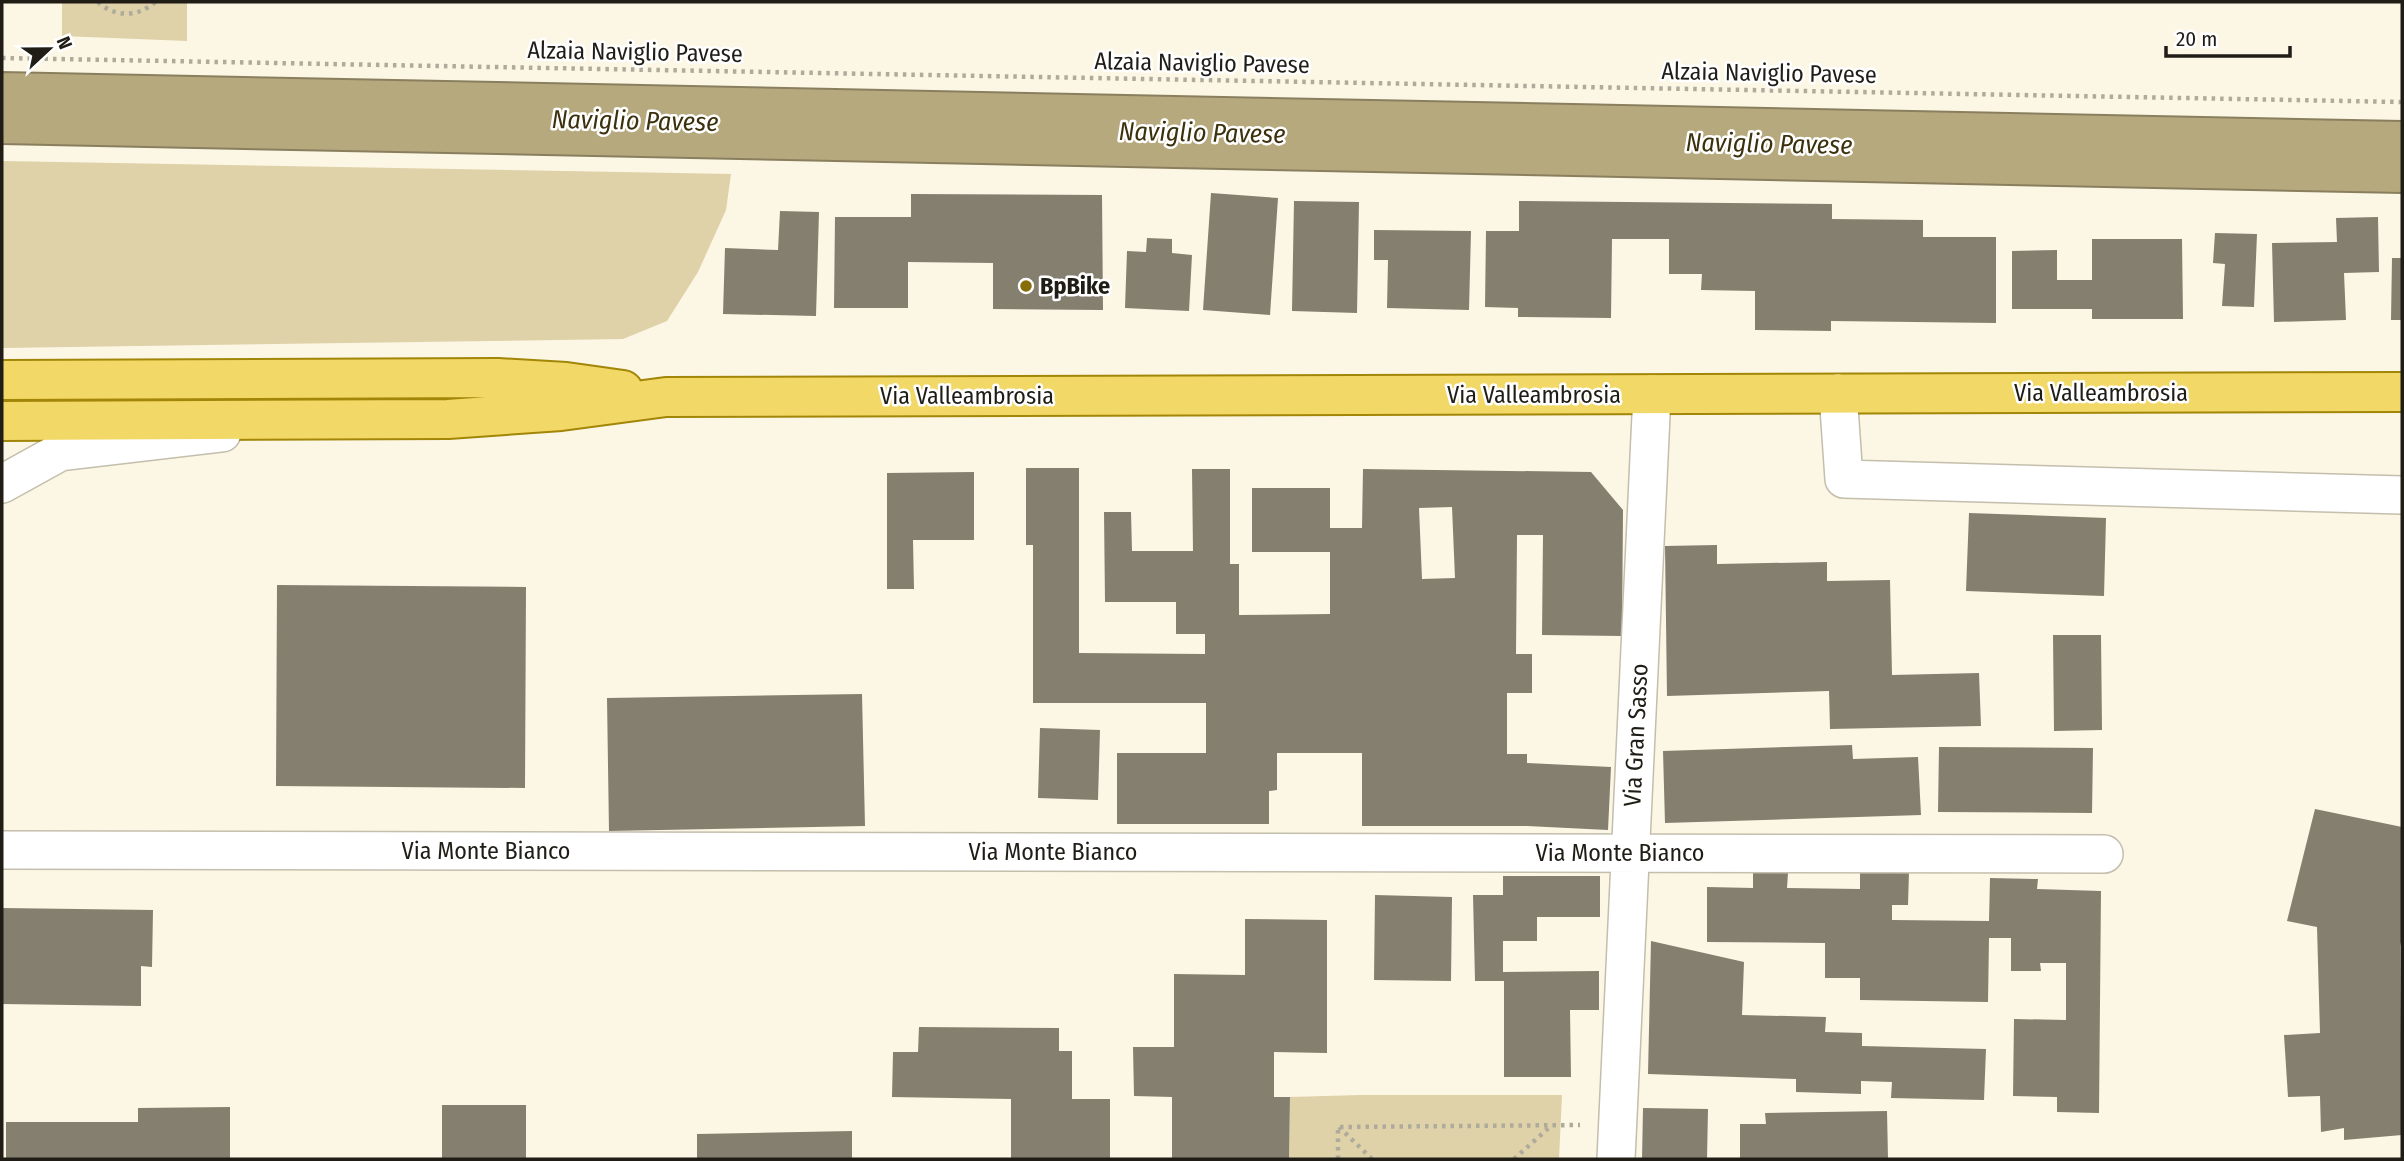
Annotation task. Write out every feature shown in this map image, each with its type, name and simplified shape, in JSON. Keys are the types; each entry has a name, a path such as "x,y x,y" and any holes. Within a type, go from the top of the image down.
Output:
{"main road":[{"path":"2,380 498,379 566,382 666,397"},
{"name":"Via Valleambrosia","path":"666,397 2402,392"},
{"path":"2,421 448,419 561,411 666,397"}],"street":[{"path":"1838,393 1844,480 2402,495"},
{"name":"Via Gran Sasso","path":"1618,1142 1652,394"},
{"path":"2,484 60,452 315,421"},
{"name":"Via Monte Bianco","path":"2,850 2104,854"}],"path":[{"path":"99,2 112,11 126,14 140,12 155,2"},
{"name":"Alzaia Naviglio Pavese","path":"2,58 2402,103"},
{"path":"1338,1127 1553,1125 1618,1142"},
{"path":"1514,1159 1553,1125"},
{"path":"1338,1127 1338,1159"},
{"path":"1338,1127 1372,1159"}],"shaded area":[{"path":"62,2 187,2 187,41 62,36"},
{"path":"2,161 731,174 726,210 698,272 667,321 623,339 2,348"},
{"path":"1562,1095 1559,1159 1289,1159 1290,1097"}],"water":[{"name":"Naviglio Pavese","path":"2,72 2402,121 2402,193 2,144"}],"building":[{"path":"1211,193 1278,198 1270,315 1203,310"},
{"path":"911,194 1102,195 1103,310 993,309 993,263 908,262 908,308 834,308 835,217 911,217"},
{"path":"1294,201 1359,202 1357,313 1292,311"},
{"path":"1519,201 1832,204 1832,219 1923,220 1923,237 1996,237 1996,323 1831,321 1831,331 1755,330 1755,291 1701,290 1702,274 1669,274 1669,239 1612,239 1611,318 1518,317 1518,308 1485,307 1486,231 1519,231"},
{"path":"780,211 819,212 816,316 723,314 725,248 778,250"},
{"path":"2378,217 2379,272 2344,273 2346,320 2274,322 2272,243 2337,242 2336,218"},
{"path":"1374,230 1471,231 1469,310 1387,308 1388,260 1374,260"},
{"path":"2215,233 2257,234 2254,307 2222,306 2225,264 2213,263"},
{"path":"1147,238 1172,239 1172,253 1192,255 1189,311 1125,308 1127,251 1146,252"},
{"path":"2092,239 2182,239 2183,319 2092,319 2092,309 2012,309 2012,251 2057,250 2057,280 2092,280"},
{"path":"2392,258 2402,258 2402,320 2391,320"},
{"path":"1026,468 1079,468 1079,653 1205,654 1205,634 1176,634 1176,602 1105,602 1104,512 1131,512 1132,551 1193,551 1192,469 1230,469 1230,564 1239,564 1239,615 1330,614 1330,552 1252,552 1252,488 1330,488 1330,528 1362,528 1363,469 1591,472 1623,510 1622,636 1542,635 1543,535 1517,535 1516,654 1532,654 1532,693 1507,693 1507,754 1527,754 1527,763 1611,767 1608,830 1527,826 1362,826 1362,753 1277,753 1277,790 1269,791 1269,824 1117,824 1117,753 1206,753 1206,703 1033,703 1033,545 1026,545","holes":["1452,507 1455,578 1422,579 1419,508"]},
{"path":"974,472 974,540 913,540 914,589 887,589 887,473"},
{"path":"1969,513 2106,518 2104,596 1966,591"},
{"path":"1717,545 1717,564 1827,562 1827,581 1890,580 1892,675 1979,673 1981,726 1830,729 1829,691 1667,696 1665,546"},
{"path":"277,585 526,587 525,788 276,786"},
{"path":"2053,635 2101,635 2102,730 2054,731"},
{"path":"862,694 865,826 609,831 607,698"},
{"path":"1040,728 1100,730 1098,800 1038,798"},
{"path":"1852,745 1853,759 1918,757 1921,815 1665,823 1663,751"},
{"path":"1939,747 2093,748 2092,813 1938,812"},
{"path":"2315,809 2402,827 2402,1135 2344,1140 2344,1128 2321,1132 2320,1096 2288,1097 2284,1035 2320,1033 2317,927 2287,921"},
{"path":"1753,872 1788,873 1787,888 1860,889 1860,872 1909,872 1908,905 1892,905 1892,920 1989,921 1990,878 2038,879 2037,889 2101,891 2099,1113 2057,1112 2057,1097 2013,1096 2014,1019 2066,1020 2066,963 2040,963 2041,971 2011,971 2011,938 1989,938 1988,1002 1860,1000 1860,978 1825,978 1825,943 1707,942 1707,887 1753,888"},
{"path":"1503,876 1600,876 1600,917 1537,917 1537,941 1503,941 1503,972 1599,971 1599,1010 1570,1010 1571,1077 1504,1077 1504,981 1475,981 1473,895 1503,895"},
{"path":"1375,895 1452,897 1451,981 1374,980"},
{"path":"2,908 153,910 152,967 141,966 141,1006 2,1004"},
{"path":"1245,919 1327,920 1327,1053 1274,1052 1274,1097 1290,1097 1289,1159 1172,1159 1172,1097 1134,1096 1133,1047 1174,1047 1174,974 1245,975"},
{"path":"1651,941 1744,962 1742,1015 1826,1017 1825,1032 1862,1033 1862,1046 1986,1049 1984,1100 1891,1098 1892,1082 1861,1081 1861,1094 1796,1092 1796,1079 1648,1074"},
{"path":"919,1027 1059,1028 1059,1051 1072,1051 1072,1099 1110,1099 1110,1159 1011,1159 1011,1099 892,1097 893,1052 918,1052"},
{"path":"442,1105 526,1105 526,1159 442,1159"},
{"path":"230,1107 230,1159 6,1159 6,1122 138,1122 138,1108"},
{"path":"1643,1108 1708,1109 1707,1159 1642,1159"},
{"path":"1887,1111 1888,1159 1740,1159 1740,1124 1766,1124 1765,1113"},
{"path":"852,1131 852,1159 697,1159 697,1134"}],"place":[{"name":"BpBike","path":"1026,286"}]}
